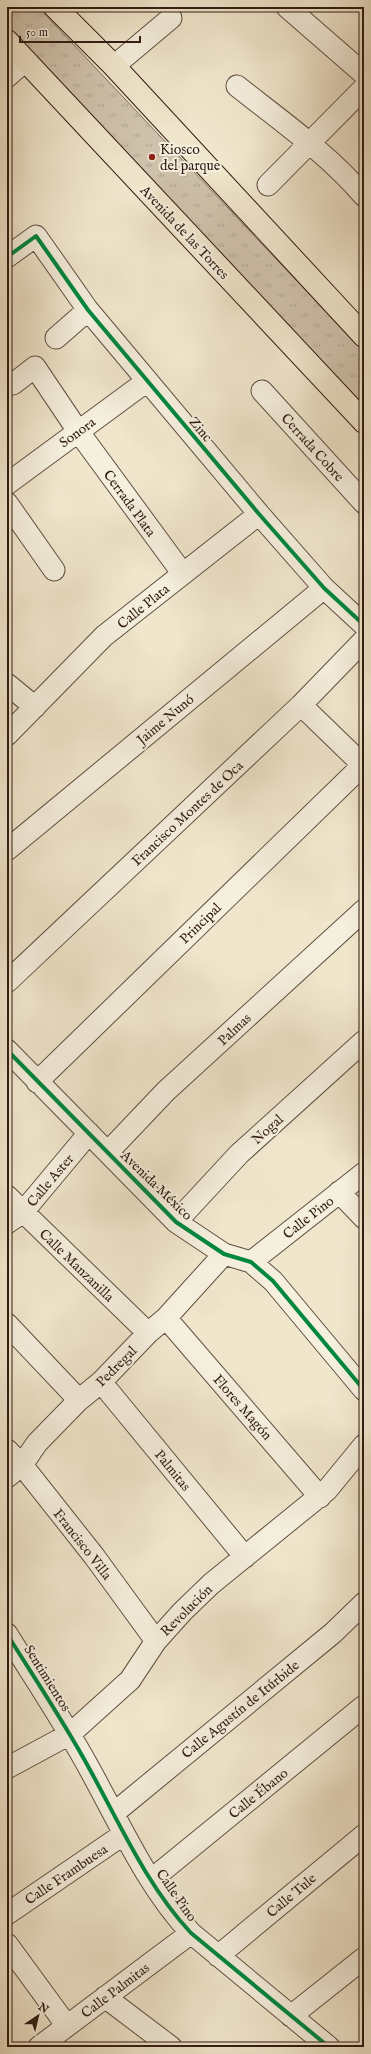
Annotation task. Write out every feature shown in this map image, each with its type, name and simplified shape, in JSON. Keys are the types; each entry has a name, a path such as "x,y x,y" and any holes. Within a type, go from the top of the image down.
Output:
{"main road":[{"path":"65,10 114,66 364,336"},
{"name":"Avenida de las Torres","path":"7,41 364,422"}],"street":[{"path":"297,10 364,74"},
{"path":"114,66 171,18"},
{"path":"7,77 25,61"},
{"path":"237,86 309,143 347,177 364,196"},
{"path":"268,185 364,88"},
{"name":"Zinc","path":"7,257 36,236 88,310 258,514 324,588 364,625"},
{"path":"56,338 88,310"},
{"name":"Cerrada Plata","path":"12,384 35,367 78,432 183,574"},
{"name":"Sonora","path":"7,484 147,381"},
{"name":"Cerrada Cobre","path":"262,391 364,503"},
{"path":"7,503 54,570"},
{"name":"Calle Plata","path":"7,735 104,636 258,514"},
{"name":"Jaime Nunó","path":"7,850 324,588"},
{"name":"Francisco Montes de Oca","path":"7,982 301,705 364,640"},
{"path":"7,684 35,706"},
{"path":"301,705 363,766"},
{"name":"Principal","path":"37,1082 363,766"},
{"name":"Palmas","path":"108,1152 166,1091 364,910"},
{"name":"Nogal","path":"176,1222 239,1154 364,1041"},
{"name":"Avenida México","path":"7,1050 176,1222 224,1254 251,1262 273,1282 364,1390"},
{"name":"Calle Aster","path":"15,1218 89,1133"},
{"name":"Calle Pino","path":"251,1262 364,1173"},
{"path":"339,1192 364,1218"},
{"name":"Calle Manzanilla","path":"7,1196 15,1218 148,1332"},
{"name":"Pedregal","path":"14,1471 37,1443 79,1400 101,1382 148,1332 166,1318 224,1254"},
{"name":"Flores Magón","path":"166,1318 320,1497"},
{"path":"7,1324 79,1400"},
{"name":"Palmitas","path":"101,1382 245,1557"},
{"name":"Revolución","path":"7,1768 70,1734 130,1680 156,1641 182,1612 211,1584 320,1497 364,1446"},
{"name":"Francisco Villa","path":"7,1450 14,1471 94,1556 156,1641"},
{"name":"Calle Agustín de Itúrbide","path":"114,1813 333,1633 364,1603"},
{"name":"Sentimientos","path":"7,1634 70,1734"},
{"name":"Calle Ébano","path":"152,1880 364,1706"},
{"name":"Calle Pino","path":"70,1734 124,1834 176,1917 190,1933 329,2047"},
{"name":"Calle Frambuesa","path":"7,1914 124,1834"},
{"name":"Calle Tule","path":"218,1956 364,1835"},
{"name":"Calle Palmitas","path":"39,2047 190,1933"},
{"path":"7,1944 67,2026"},
{"path":"291,2016 364,1958"},
{"path":"105,1997 171,2047"}],"green space":[{"path":"7,7 38,7 364,352 364,415 7,34"}],"cycle path":[{"path":"7,257 36,236 88,310 259,514 324,588 364,625"},
{"path":"7,1050 176,1222 224,1254 251,1262 273,1281 364,1390"},
{"path":"7,1634 79,1751 135,1854 175,1915 191,1933 329,2047"}],"place":[{"name":"Kiosco del parque","path":"152,157"}]}
